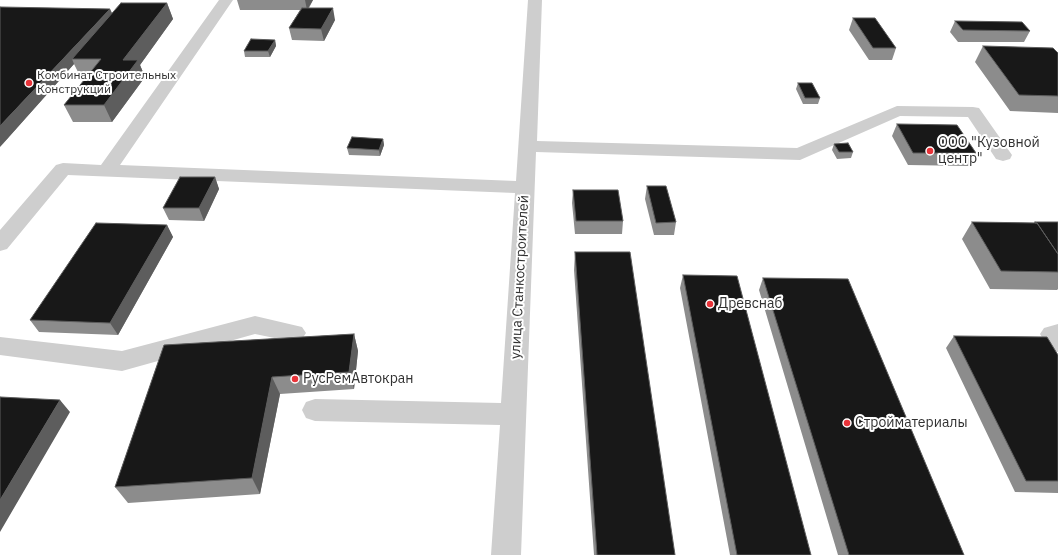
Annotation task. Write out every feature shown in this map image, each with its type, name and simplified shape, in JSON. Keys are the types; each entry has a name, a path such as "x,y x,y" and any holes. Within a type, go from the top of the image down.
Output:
{"lane":[{"path":"107,170 226,0"},
{"name":"улица Станкостроителей","path":"506,555 535,0"},
{"path":"527,146 800,154 897,111 973,112 1004,155"},
{"path":"0,244 64,168 525,187"},
{"path":"0,346 122,361 255,325 294,333"},
{"path":"1058,333 1052,334 1058,342"},
{"path":"315,410 513,414"}],"building":[{"path":"121,3 167,3 123,60 138,60 104,105 64,105 101,59 72,59"},
{"name":"Комбинат Строительных Конструкций","path":"0,7 110,9 0,126"},
{"path":"302,8 333,8 321,29 289,28"},
{"path":"853,18 875,18 896,48 873,48"},
{"path":"955,21 1022,22 1030,31 963,30"},
{"path":"251,39 275,40 268,51 244,51"},
{"path":"983,46 1053,48 1058,53 1058,96 1019,95"},
{"path":"798,83 812,83 820,98 805,98"},
{"path":"897,124 957,125 976,153 913,153"},
{"path":"352,137 383,139 379,150 347,148"},
{"path":"848,143 853,152 839,152 834,144"},
{"path":"180,177 215,177 199,208 163,208"},
{"path":"647,186 666,186 676,222 656,223"},
{"path":"573,190 618,190 623,221 576,221"},
{"path":"972,222 1037,223 1058,254 1058,272 1001,271"},
{"path":"1035,222 1058,222 1058,254 1037,223"},
{"path":"96,223 167,225 110,323 30,320"},
{"path":"575,252 630,252 675,555 597,555"},
{"path":"683,275 737,276 811,555 737,555"},
{"name":"Стройматериалы","path":"763,278 848,279 964,555 849,555"},
{"path":"354,334 349,372 272,377 252,478 115,487 164,345"},
{"path":"954,336 1047,337 1058,355 1058,481 1026,481"},
{"path":"0,397 60,400 0,500"}],"place":[{"name":"Комбинат Строительных Конструкций","path":"29,83"},
{"name":"ООО \"Кузовной центр\"","path":"930,151"},
{"name":"Древснаб","path":"710,304"},
{"name":"РусРемАвтокран","path":"295,379"},
{"name":"Стройматериалы","path":"847,423"}]}
